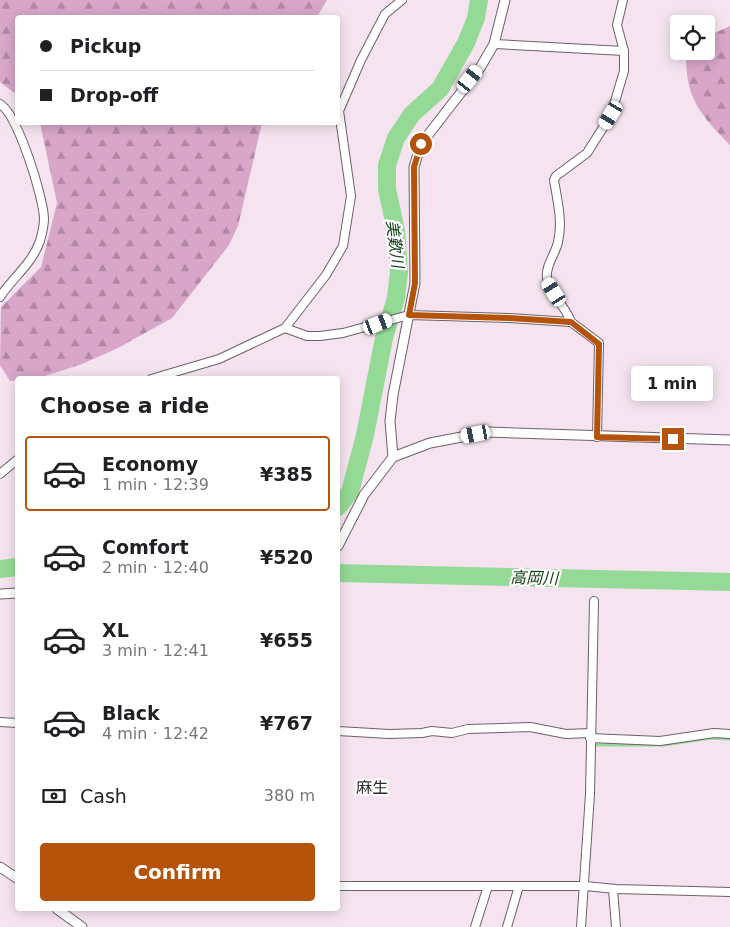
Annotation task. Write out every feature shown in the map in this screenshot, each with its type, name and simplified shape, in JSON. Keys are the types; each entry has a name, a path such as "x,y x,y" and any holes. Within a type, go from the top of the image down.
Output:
{"street":[{"path":"340,109 361,60 385,14 402,0"},
{"path":"393,457 390,429 392,404 415,283 414,167 421,144 480,68 494,44 505,0"},
{"path":"571,322 568,312 548,283 546,275 558,242 559,219 554,180 556,176 587,153 611,115 624,71 624,51 616,25 623,0"},
{"path":"494,44 624,51"},
{"path":"0,104 15,122"},
{"path":"176,376 219,359 285,328 312,296 344,246 351,196 340,118"},
{"path":"0,297 32,258 40,240 44,219 36,181 16,125"},
{"path":"285,328 307,336 320,336 343,333 409,315 571,322 599,344 597,437"},
{"path":"340,542 364,494 393,457 430,443 488,432 730,440"},
{"path":"0,474 15,462"},
{"path":"0,594 15,593"},
{"path":"581,927 585,886 594,601"},
{"path":"0,722 15,723"},
{"path":"340,731 389,734 432,731 452,733 468,729 530,727 566,734 660,741 714,733 730,734"},
{"path":"0,867 15,875"},
{"path":"340,886 585,886 613,889 730,892"},
{"path":"475,927 488,886"},
{"path":"507,927 519,886"},
{"path":"613,889 616,927"},
{"path":"60,911 82,927"}],"green space":[{"path":"0,0 327,0 318,15 15,15 15,93 0,82"},
{"path":"730,26 730,145 711,125 697,106 692,96 687,71 686,60 715,60 715,33"},
{"path":"40,125 262,125 238,226 229,245 172,318 118,348 82,364 45,376 15,376 15,380 10,381 0,365 1,307 41,267 57,203"}],"waterway":[{"name":"美歎川","path":"340,504 350,492 365,435 384,338 396,298 399,272 396,231 387,189 387,165 396,138 412,114 440,89 466,43 476,18 479,0"},
{"name":"美歎川","path":"0,569 15,567"},
{"name":"高岡川","path":"340,573 730,582"},
{"path":"597,745 664,745 711,738 730,739"}],"district":[{"name":"麻生","path":"372,787"}],"route":[{"path":"421,144 414,167 415,283 409,315 571,322 599,344 597,437 673,439"}]}
